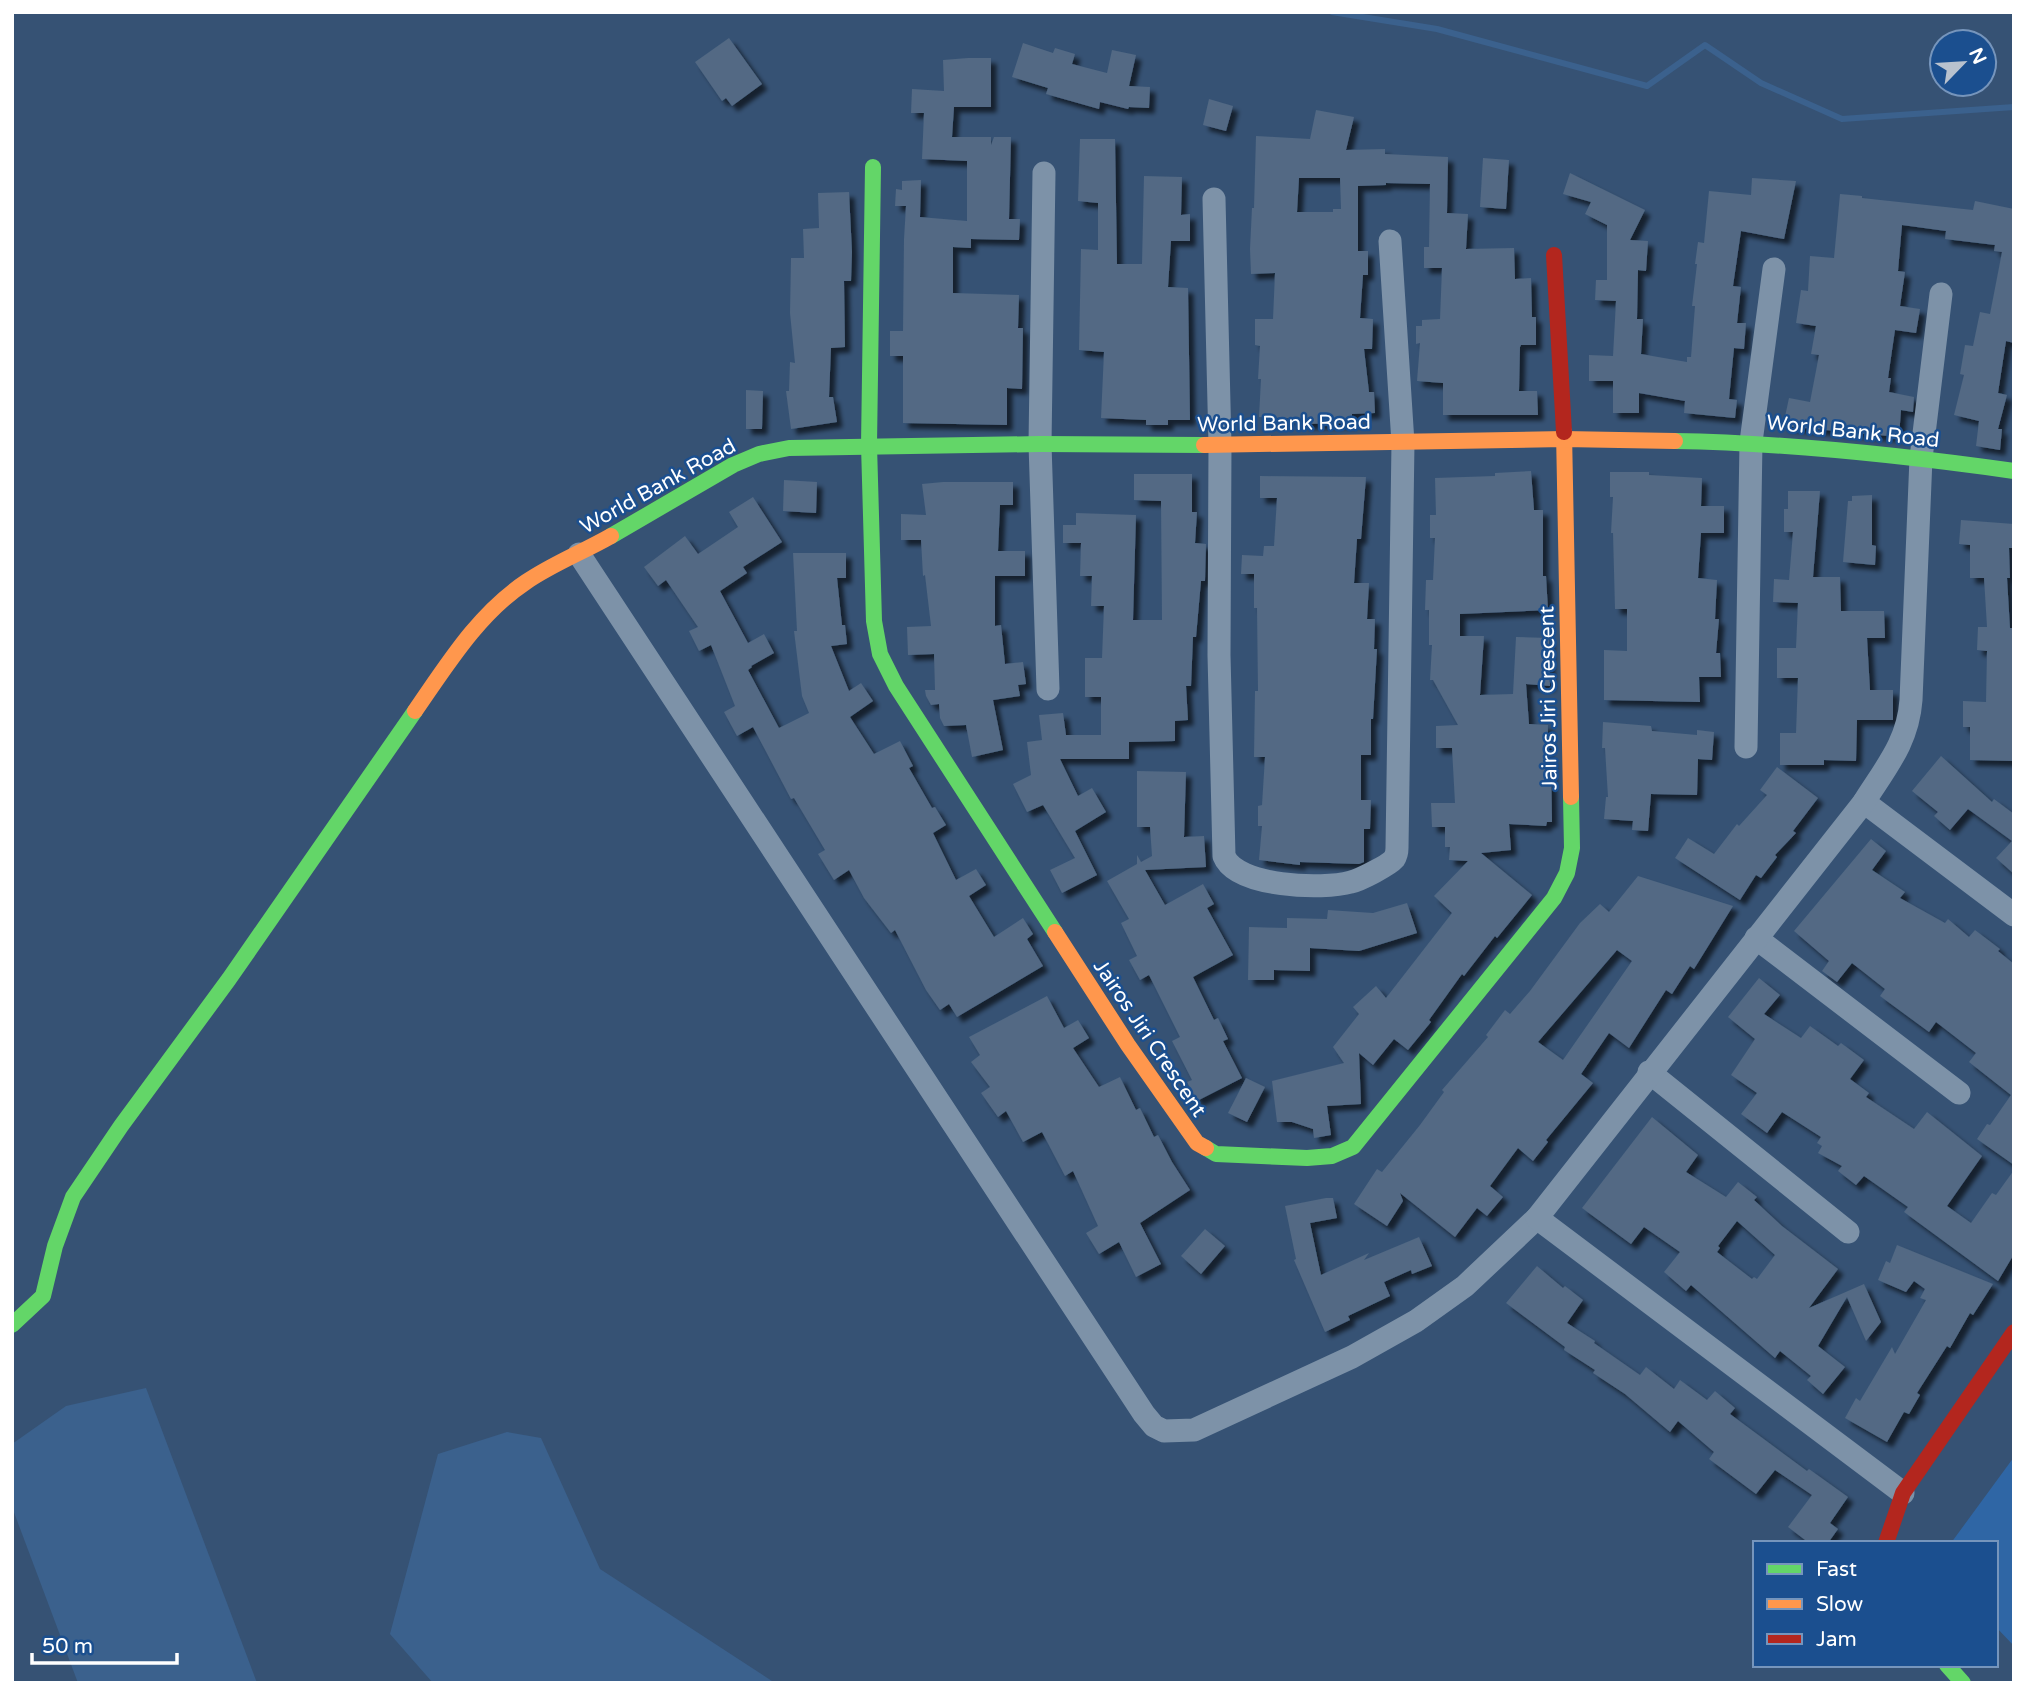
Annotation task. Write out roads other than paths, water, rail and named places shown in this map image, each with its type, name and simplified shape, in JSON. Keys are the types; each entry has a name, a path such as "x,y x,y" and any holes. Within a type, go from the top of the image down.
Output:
{"street":[{"name":"Jairos Jiri Crescent","path":"873,167 869,445 874,621 880,654 896,686 1128,1045 1197,1143 1216,1154 1307,1158 1332,1156 1353,1147 1545,908 1567,873 1572,848 1564,439 1554,255"},
{"path":"1044,173 1040,444 1048,689"},
{"path":"1214,199 1220,445 1219,655 1224,856 1233,870 1261,880 1297,886 1351,882 1389,863 1395,857 1397,848 1403,443 1390,241"},
{"path":"1746,747 1751,442 1774,269"},
{"path":"579,554 1144,1414 1154,1426 1164,1431 1194,1430 1352,1357 1416,1321 1465,1286 1537,1218 1649,1072 1864,802 1904,738 1910,718 1921,458 1941,294"},
{"name":"World Bank Road","path":"12,1325 43,1296 55,1246 73,1197 121,1126 291,891 458,648 490,612 526,582 733,465 759,454 789,447 1220,445 1564,439 1751,442 1921,458 2014,471"},
{"path":"1864,802 2014,915"},
{"path":"1756,938 1959,1093"},
{"path":"1649,1072 1848,1232"},
{"path":"1537,1218 1903,1493"},
{"path":"1887,1541 1903,1493 2014,1332"},
{"path":"1949,1667 1963,1683"}],"waterway":[{"path":"1332,12 1437,29 1647,86 1705,45 1761,83 1842,119 2014,107"}]}
